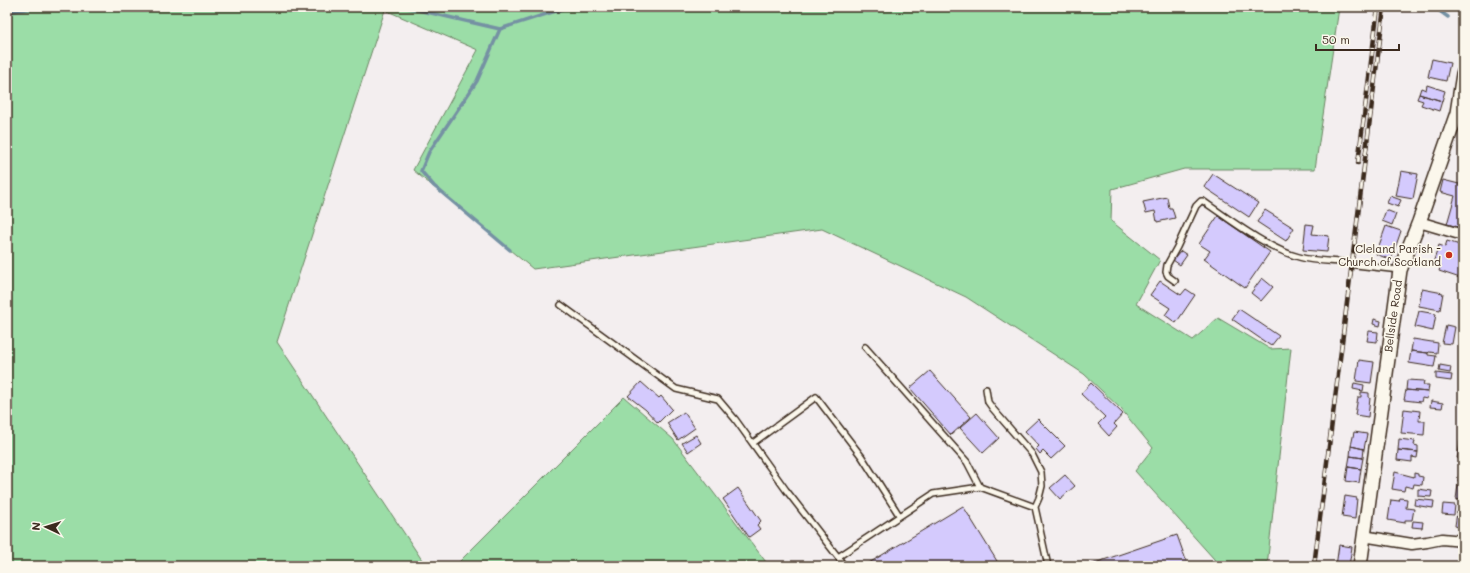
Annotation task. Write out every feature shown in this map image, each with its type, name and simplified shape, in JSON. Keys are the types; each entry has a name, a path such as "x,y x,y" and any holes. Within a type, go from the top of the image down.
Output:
{"main road":[{"name":"Bellside Road","path":"1360,566 1400,270 1419,222 1457,113 1463,74"}],"street":[{"path":"1419,222 1463,235"},
{"path":"1364,536 1412,544 1442,539 1463,541"}],"lane":[{"path":"1175,281 1168,276 1166,272 1167,265 1196,206 1201,201 1282,251 1300,258 1342,262"},
{"path":"1356,265 1400,270"},
{"path":"561,305 676,389 718,399 735,419 786,490 844,566"},
{"path":"865,347 967,462 980,487"},
{"path":"986,390 988,402 1032,454 1041,472 1042,486 1035,507 1048,566"},
{"path":"753,443 816,397 862,457 899,515"},
{"path":"838,557 899,515 933,494 980,487 1035,507"}],"green space":[{"path":"7,7 1339,8 1315,169 1184,169 1112,189 1111,221 1160,260 1136,304 1193,340 1218,318 1270,349 1291,348 1267,566 1216,566 1214,559 1135,471 1153,448 1121,409 1084,374 966,297 822,229 533,269 413,170 478,50 385,10 277,342 426,566 7,566"},
{"path":"624,397 673,439 769,566 455,566"}],"building":[{"path":"1432,59 1450,63 1446,81 1428,77"},
{"path":"1427,85 1445,91 1442,101 1419,94 1421,88 1426,90"},
{"path":"1419,94 1442,101 1439,111 1421,105 1423,101 1417,99"},
{"path":"1460,147 1463,147 1463,163 1461,163"},
{"path":"1401,171 1418,174 1413,199 1396,196"},
{"path":"1213,174 1258,203 1249,217 1204,187"},
{"path":"1443,180 1463,185 1462,228 1447,224 1455,196 1440,192"},
{"path":"1390,196 1401,200 1398,207 1387,203"},
{"path":"1167,197 1169,208 1172,208 1175,218 1157,222 1155,211 1146,213 1143,202"},
{"path":"1265,210 1294,228 1286,241 1257,222"},
{"path":"1386,210 1396,214 1392,225 1382,221"},
{"path":"1218,216 1270,252 1245,288 1204,259 1210,251 1199,244"},
{"path":"1306,224 1314,225 1312,234 1329,236 1327,252 1303,250"},
{"path":"1386,226 1401,231 1391,260 1376,254"},
{"name":"Cleland Parish - Church of Scotland","path":"1447,241 1463,246 1463,279 1439,271 1441,265 1433,263 1439,245 1445,247"},
{"path":"1181,251 1187,255 1180,265 1173,260"},
{"path":"1262,278 1273,287 1261,301 1251,293"},
{"path":"1160,281 1181,295 1186,289 1195,295 1176,323 1165,315 1170,308 1150,295"},
{"path":"1422,289 1443,293 1440,310 1419,306"},
{"path":"1239,309 1279,336 1271,346 1232,319"},
{"path":"1419,311 1436,314 1433,331 1415,327"},
{"path":"1374,319 1381,321 1380,326 1373,324"},
{"path":"1446,325 1455,327 1452,344 1442,343"},
{"path":"1369,331 1378,332 1377,342 1367,341"},
{"path":"1413,339 1438,343 1437,353 1411,351"},
{"path":"1411,351 1428,353 1428,355 1436,356 1434,367 1409,363"},
{"path":"1359,360 1374,362 1371,383 1356,381"},
{"path":"1440,365 1451,367 1450,373 1439,371"},
{"path":"930,371 971,417 951,435 910,388"},
{"path":"1436,373 1452,375 1451,381 1436,379"},
{"path":"1407,380 1424,381 1423,385 1429,385 1428,392 1406,390"},
{"path":"641,382 659,398 661,396 672,409 658,423 646,410 628,396"},
{"path":"1091,383 1123,414 1114,424 1117,427 1109,436 1098,424 1105,417 1081,394"},
{"path":"1354,383 1364,385 1363,391 1353,389"},
{"path":"1406,390 1428,392 1427,399 1422,398 1421,402 1404,400"},
{"path":"1361,392 1369,393 1370,398 1368,417 1355,415 1358,397 1361,397"},
{"path":"1431,401 1443,403 1442,408 1430,407"},
{"path":"1404,409 1420,411 1419,421 1425,421 1424,435 1401,433"},
{"path":"684,412 695,428 678,440 667,423"},
{"path":"977,413 999,438 983,453 960,428"},
{"path":"1038,419 1065,446 1051,459 1043,451 1040,454 1036,449 1039,446 1025,431"},
{"path":"1354,432 1367,434 1364,449 1351,446"},
{"path":"696,435 701,443 688,452 682,443"},
{"path":"1399,439 1415,441 1414,445 1418,446 1418,452 1398,450"},
{"path":"1460,441 1463,441 1463,449 1459,449"},
{"path":"1351,446 1364,449 1363,458 1350,456"},
{"path":"1459,449 1463,449 1463,459 1457,458"},
{"path":"1398,450 1418,452 1417,458 1412,457 1412,462 1397,460"},
{"path":"1350,456 1363,458 1361,469 1348,467"},
{"path":"1348,467 1361,469 1359,483 1346,481"},
{"path":"1461,467 1463,467 1463,482 1458,481"},
{"path":"1395,472 1414,477 1414,473 1418,474 1418,476 1423,477 1422,485 1414,484 1413,488 1405,486 1404,491 1392,489"},
{"path":"1065,475 1075,486 1060,499 1050,488"},
{"path":"1458,485 1463,486 1463,501 1456,499"},
{"path":"738,488 761,521 757,525 760,529 749,537 723,499"},
{"path":"1418,489 1432,491 1431,497 1418,496"},
{"path":"1345,496 1357,498 1355,519 1342,517"},
{"path":"1400,498 1407,499 1406,508 1414,509 1412,520 1405,520 1405,523 1388,520 1391,500 1399,501"},
{"path":"1415,499 1434,501 1433,508 1414,505"},
{"path":"1443,504 1455,505 1454,515 1442,514"},
{"path":"963,506 1000,566 864,566"},
{"path":"1457,512 1463,513 1463,528 1455,526"},
{"path":"1413,521 1423,522 1422,528 1412,527"},
{"path":"1177,535 1187,563 1178,566 1086,566"},
{"path":"1339,545 1352,547 1349,566 1336,566"}],"waterway":[{"path":"7,12 40,7"},
{"path":"405,7 500,29 562,9 564,7"},
{"path":"1434,7 1448,17"},
{"path":"500,29 477,81 429,152 421,171 434,186 510,250"}],"railway":[{"path":"1358,163 1378,7"},
{"path":"1314,566 1384,7"}],"place":[{"name":"Cleland Parish - Church of Scotland","path":"1449,255"}]}
